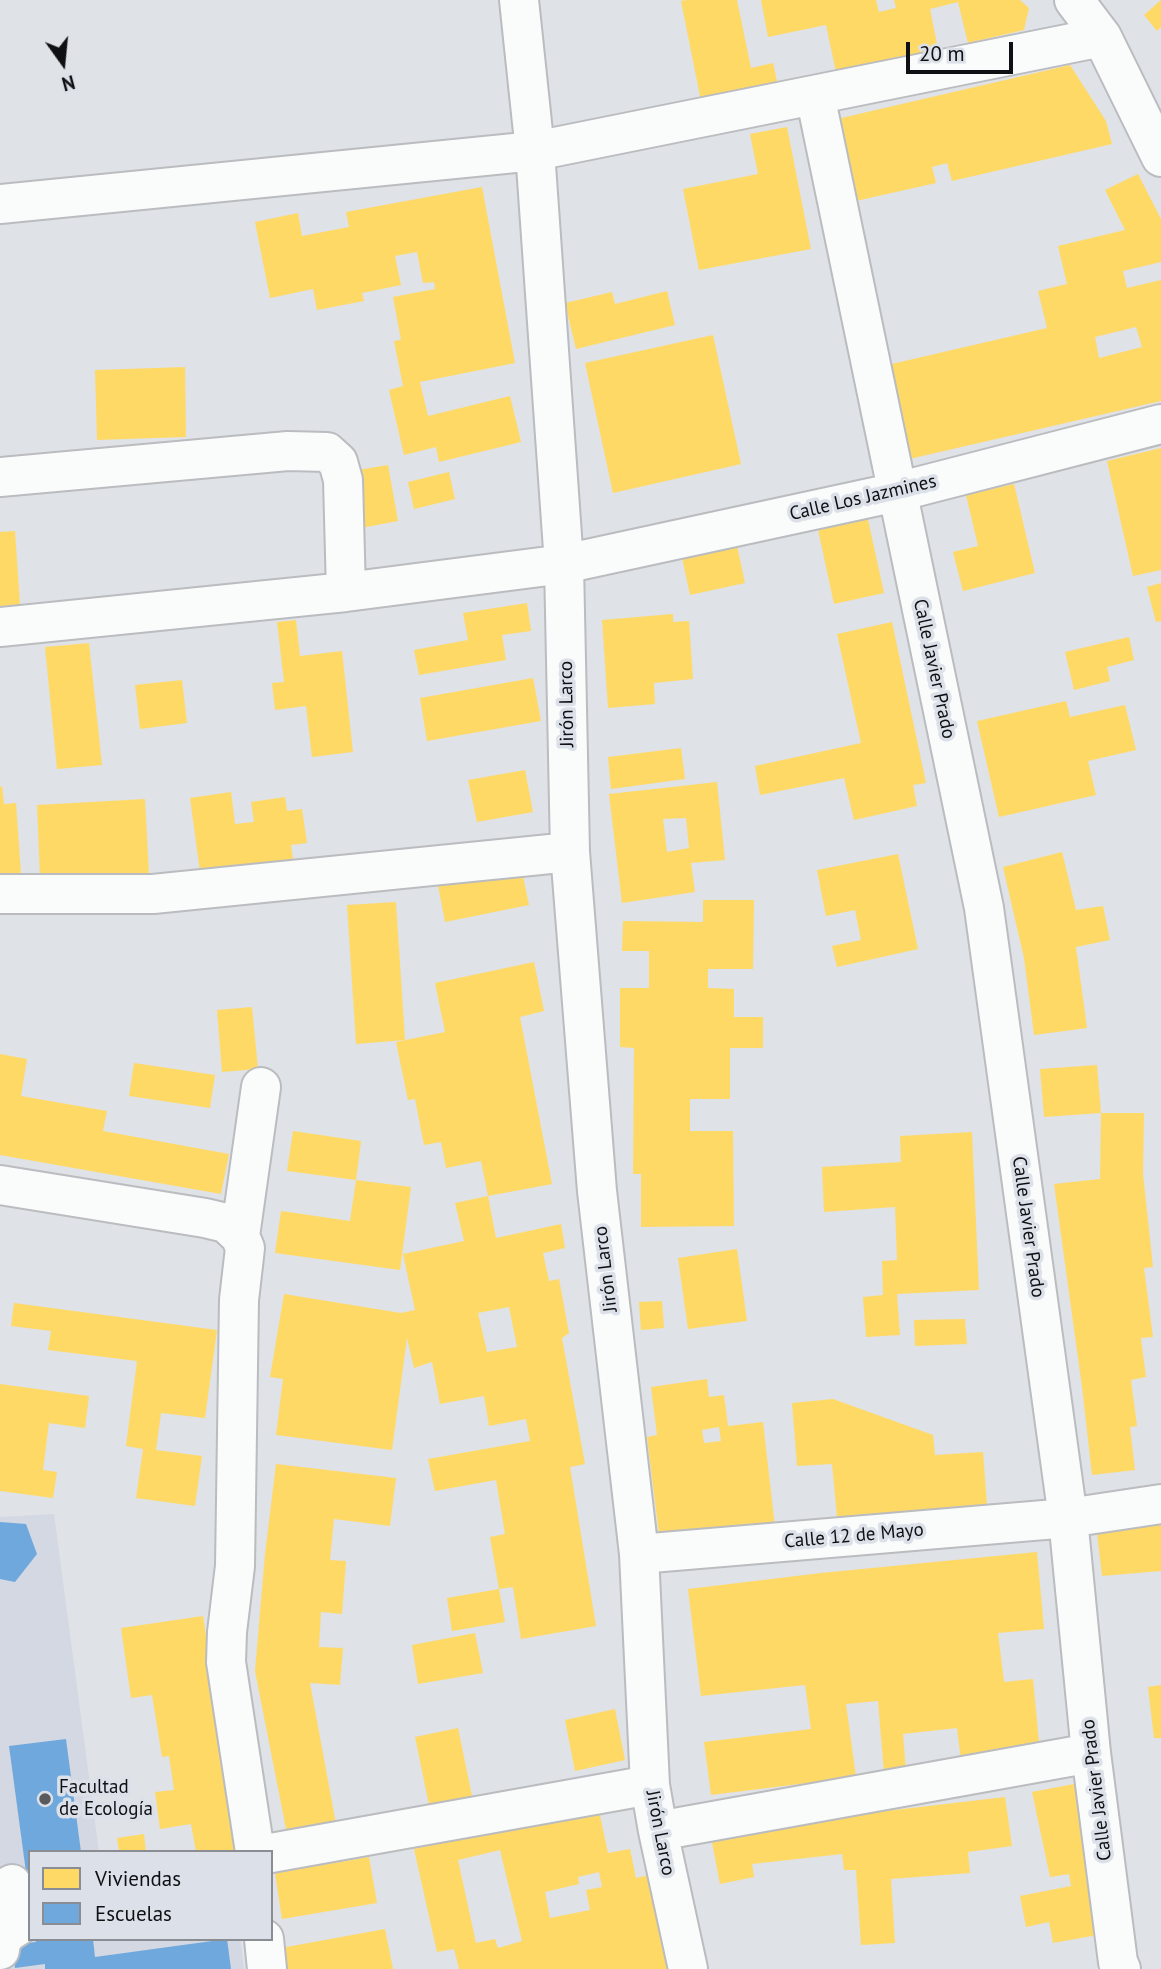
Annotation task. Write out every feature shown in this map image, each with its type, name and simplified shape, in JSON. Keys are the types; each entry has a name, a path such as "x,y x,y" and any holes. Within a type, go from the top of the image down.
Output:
{"street":[{"name":"Jirón Larco","path":"519,0 535,151 564,564 570,852 597,1191 639,1554 650,1785 688,1969"},
{"path":"1074,0 1102,37 1161,157"},
{"path":"0,204 535,151 1102,37"},
{"name":"Calle Javier Prado","path":"815,95 984,908 1068,1518 1091,1753 1121,1969"},
{"name":"Calle Los Jazmines","path":"0,627 346,592 564,564 897,492 1161,424"},
{"path":"0,477 288,452 327,452 338,462 343,480 346,592"},
{"path":"0,894 153,894 570,852"},
{"path":"240,1236 261,1087"},
{"path":"0,1185 205,1217 226,1223 240,1236 245,1248 239,1300 235,1566 226,1632 226,1661 255,1850"},
{"name":"Calle 12 de Mayo","path":"639,1554 1068,1518 1161,1504"},
{"path":"658,1831 1091,1753"},
{"path":"273,1853 650,1785"},
{"path":"0,1951 1,1941 18,1926 12,1884"},
{"path":"264,1941 267,1969"}],"shaded area":[{"path":"54,1514 99,1850 28,1850 28,1941 240,1941 244,1969 0,1969 0,1517"}],"building: Viviendas":[{"path":"737,0 751,68 773,63 778,86 701,101 681,1"},
{"path":"761,0 876,0 879,12 896,8 894,0 1020,0 1029,8 1024,30 968,43 958,2 930,9 938,49 836,72 826,25 768,37"},
{"path":"1161,0 1161,27 1157,31 1144,15"},
{"path":"1070,65 1106,121 1112,144 952,181 947,163 932,167 936,183 856,201 837,119"},
{"path":"787,127 811,249 699,270 683,189 758,174 750,134"},
{"path":"1138,174 1161,219 1161,262 1123,271 1127,288 1161,280 1161,401 905,460 883,366 1047,328 1038,291 1067,284 1058,246 1125,230 1105,190","holes":["1136,327 1142,347 1099,358 1095,337"]},
{"path":"482,187 515,363 420,382 428,416 510,396 521,442 439,462 436,447 404,455 389,390 403,386 394,341 401,340 393,297 435,289 434,282 423,283 417,252 395,256 401,285 362,293 364,301 317,310 313,289 270,298 255,222 298,213 302,236 349,227 346,212"},
{"path":"667,291 675,325 576,349 565,303 612,292 615,304"},
{"path":"713,335 741,464 613,493 585,363"},
{"path":"185,367 186,437 97,440 95,370"},
{"path":"1161,448 1161,570 1133,576 1107,461"},
{"path":"388,465 398,521 356,529 346,472"},
{"path":"449,472 455,499 414,509 408,482"},
{"path":"1014,484 1035,573 963,591 953,552 978,546 966,495"},
{"path":"867,515 884,593 834,604 817,525"},
{"path":"15,531 20,605 0,606 0,532"},
{"path":"736,541 745,583 690,595 681,553"},
{"path":"1161,583 1161,621 1156,622 1147,587"},
{"path":"527,603 531,631 502,635 506,660 419,675 414,650 468,640 463,613"},
{"path":"673,614 673,622 689,621 693,679 654,683 655,704 608,708 602,620"},
{"path":"296,620 300,656 342,651 353,752 312,757 306,706 275,710 272,683 284,682 277,622"},
{"path":"892,622 926,783 913,785 917,806 854,820 844,778 760,795 755,766 861,743 837,634"},
{"path":"1129,637 1134,660 1107,667 1110,681 1074,690 1065,652"},
{"path":"89,643 102,765 57,769 45,647"},
{"path":"533,678 541,721 427,741 420,698"},
{"path":"182,680 187,723 140,729 135,685"},
{"path":"1066,701 1070,717 1125,705 1136,750 1088,761 1096,795 999,817 977,721"},
{"path":"681,748 685,779 611,789 608,757"},
{"path":"525,770 533,812 477,822 468,780"},
{"path":"717,782 725,860 691,863 695,892 622,903 609,794","holes":["686,818 689,848 667,852 663,819"]},
{"path":"2,786 4,804 16,803 21,874 0,875"},
{"path":"231,792 235,824 254,822 251,802 285,797 287,811 302,809 307,843 291,845 294,866 201,879 190,798"},
{"path":"145,799 149,874 40,878 37,805"},
{"path":"1062,852 1076,910 1103,906 1110,940 1076,947 1087,1028 1034,1035 1024,958 1003,867"},
{"path":"898,854 918,949 837,967 832,946 861,940 855,910 826,916 817,870"},
{"path":"520,862 529,905 445,922 437,880"},
{"path":"703,900 754,900 753,969 708,969 708,988 734,989 734,1017 763,1017 763,1048 730,1048 730,1099 690,1099 690,1131 733,1131 734,1226 641,1227 641,1174 633,1174 634,1048 620,1047 620,988 649,988 649,951 622,951 623,921 703,922"},
{"path":"396,902 405,1040 356,1044 347,905"},
{"path":"534,962 544,1011 520,1017 552,1184 488,1196 481,1161 446,1168 441,1142 424,1145 415,1099 408,1100 396,1042 445,1032 435,983"},
{"path":"252,1007 258,1069 222,1072 217,1010"},
{"path":"0,1054 27,1059 21,1096 107,1111 103,1131 229,1154 221,1194 0,1155"},
{"path":"134,1063 215,1075 210,1108 129,1096"},
{"path":"1097,1065 1101,1113 1044,1117 1040,1069"},
{"path":"1101,1113 1144,1113 1143,1174 1153,1267 1144,1268 1153,1337 1141,1338 1146,1377 1131,1380 1137,1426 1130,1427 1135,1470 1092,1475 1054,1184 1100,1179"},
{"path":"293,1131 361,1141 356,1180 287,1171"},
{"path":"972,1132 979,1290 897,1294 900,1335 866,1337 863,1297 883,1295 882,1261 897,1260 895,1207 824,1212 822,1167 901,1162 900,1136"},
{"path":"356,1180 411,1187 400,1270 275,1253 281,1211 350,1221"},
{"path":"488,1196 496,1238 561,1224 565,1248 543,1253 549,1281 559,1279 569,1333 562,1338 585,1464 570,1467 596,1626 521,1639 513,1587 499,1589 490,1537 505,1534 496,1480 435,1491 428,1459 530,1441 526,1419 489,1426 484,1396 440,1404 432,1362 414,1368 407,1338 392,1450 276,1435 283,1379 270,1377 284,1294 401,1313 415,1310 403,1254 464,1241 455,1203","holes":["509,1307 517,1347 487,1352 478,1313"]},
{"path":"737,1249 747,1321 688,1329 678,1258"},
{"path":"662,1301 664,1328 641,1330 639,1302"},
{"path":"14,1303 217,1330 205,1418 161,1413 156,1450 202,1456 195,1506 136,1498 143,1449 126,1446 137,1361 48,1350 51,1331 11,1326"},
{"path":"965,1319 967,1344 915,1346 914,1320"},
{"path":"707,1379 709,1397 724,1395 728,1426 763,1422 775,1527 660,1542 647,1437 657,1435 651,1387","holes":["719,1427 721,1441 704,1443 702,1430"]},
{"path":"0,1384 89,1396 85,1428 49,1423 43,1470 57,1472 53,1498 0,1491"},
{"path":"833,1399 933,1435 935,1455 983,1452 987,1505 837,1517 832,1464 797,1466 792,1403"},
{"path":"276,1464 396,1478 390,1526 334,1519 330,1560 346,1561 342,1614 321,1612 319,1647 343,1648 340,1685 310,1683 336,1824 287,1834 255,1671"},
{"path":"1161,1516 1161,1571 1102,1576 1096,1524"},
{"path":"1037,1552 1044,1629 998,1633 1004,1682 1033,1679 1040,1753 961,1761 957,1728 903,1734 906,1772 884,1773 878,1701 846,1704 856,1777 711,1795 704,1742 811,1729 805,1685 701,1696 688,1589"},
{"path":"499,1589 505,1622 452,1631 447,1598"},
{"path":"203,1616 236,1850 196,1850 191,1824 160,1829 155,1792 174,1790 169,1756 162,1757 152,1695 131,1698 121,1628"},
{"path":"475,1633 483,1673 418,1684 412,1645"},
{"path":"1161,1685 1161,1738 1154,1738 1148,1687"},
{"path":"615,1709 625,1760 575,1771 565,1720"},
{"path":"458,1728 472,1796 429,1805 415,1737"},
{"path":"1074,1784 1103,1934 1053,1943 1049,1922 1026,1927 1020,1896 1071,1886 1069,1874 1050,1877 1032,1792"},
{"path":"1005,1797 1012,1846 968,1852 970,1873 891,1879 895,1943 861,1945 856,1870 844,1870 842,1854 752,1864 754,1877 720,1884 710,1832 804,1818"},
{"path":"599,1811 608,1853 630,1849 636,1878 649,1875 669,1969 459,1969 454,1949 437,1952 414,1849 563,1814","holes":["500,1850 522,1941 498,1948 495,1939 476,1943 458,1860","599,1872 602,1887 586,1890 590,1910 550,1918 545,1892 579,1884 578,1877"]},
{"path":"144,1834 146,1850 119,1850 117,1838"},
{"path":"369,1857 377,1903 282,1919 275,1873"},
{"path":"385,1929 393,1969 284,1969 281,1948"}],"building: Escuelas":[{"path":"0,1522 26,1524 37,1554 15,1582 0,1579"},
{"name":"Facultad de Ecología","path":"66,1739 81,1850 28,1850 28,1887 9,1746"},
{"path":"93,1941 95,1957 227,1941 231,1969 45,1969 45,1964 15,1968 12,1945"}],"place":[{"name":"Facultad de Ecología","path":"45,1799"}]}
